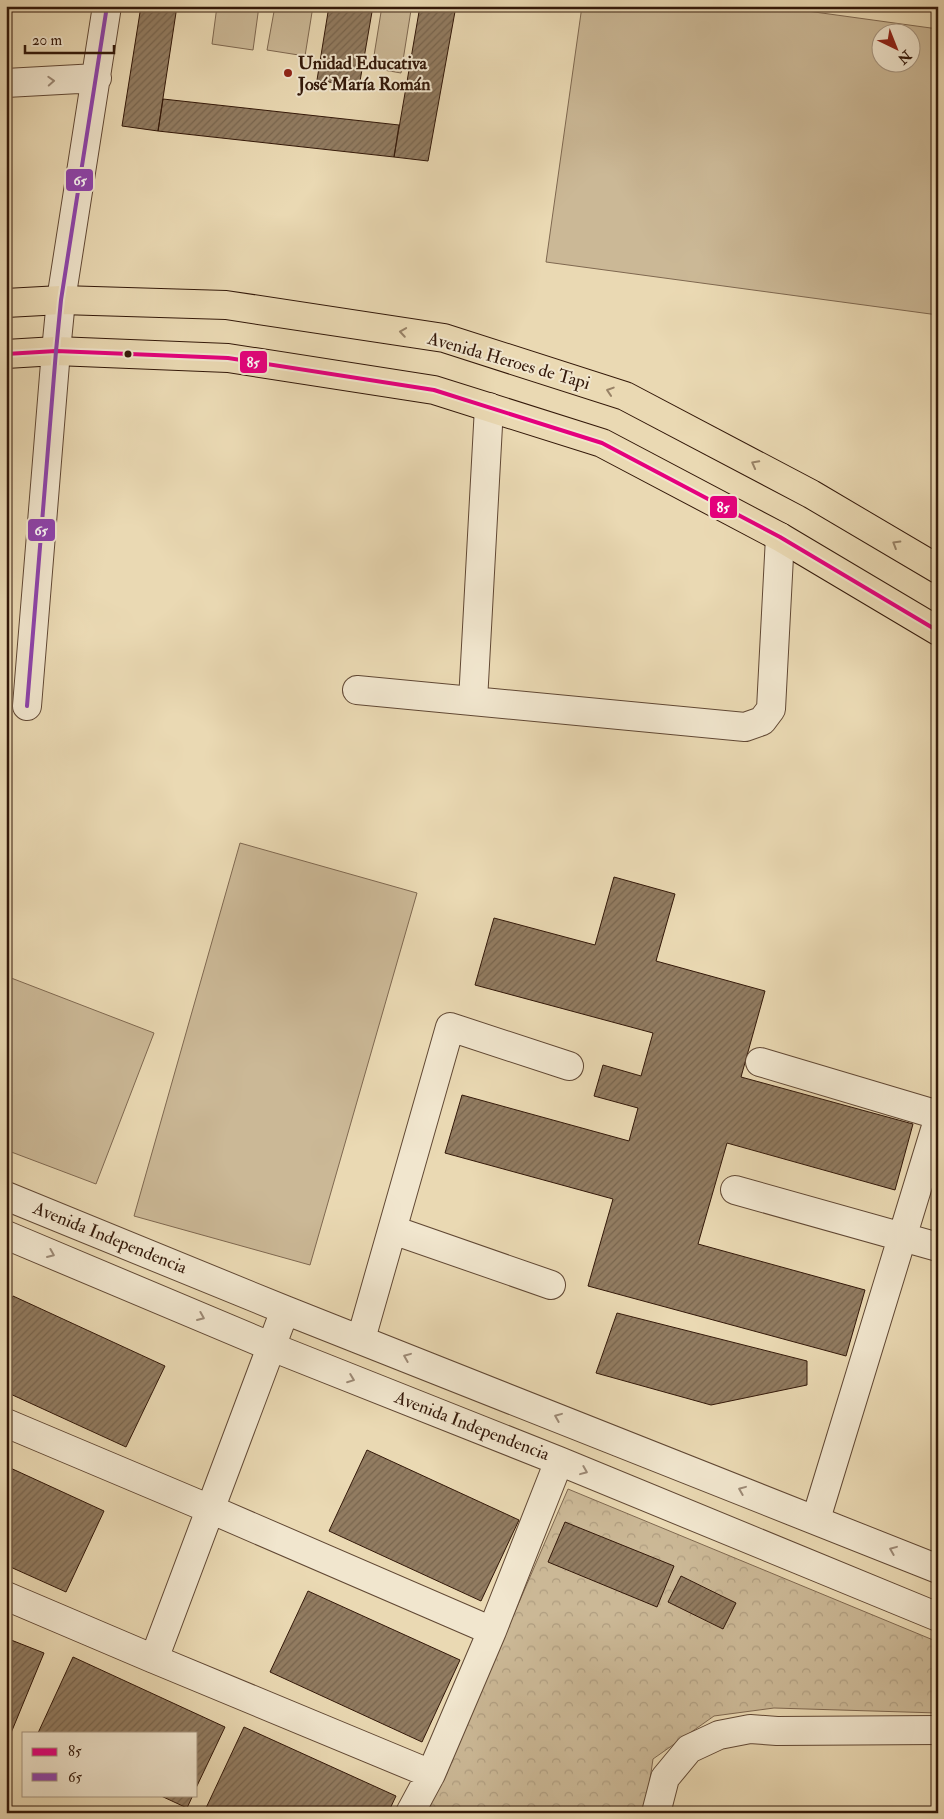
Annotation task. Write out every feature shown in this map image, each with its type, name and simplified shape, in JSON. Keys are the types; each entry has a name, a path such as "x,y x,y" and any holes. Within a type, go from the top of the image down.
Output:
{"main road":[{"name":"Avenida Heroes de Tapi","path":"6,303 62,300 226,305 444,338 625,396 811,494 938,569"},
{"path":"6,354 56,351 228,358 434,390 602,444 780,537 938,631"}],"street":[{"path":"27,706 56,351 62,300 107,6"},
{"path":"6,83 97,78"},
{"path":"473,701 489,407"},
{"path":"357,690 745,727 762,721 771,708 780,537"},
{"path":"361,1339 450,1027 569,1066"},
{"path":"760,1062 938,1115"},
{"path":"816,1519 938,1120"},
{"path":"736,1190 938,1247"},
{"name":"Avenida Independencia","path":"6,1196 284,1310 816,1519 938,1569"},
{"path":"393,1230 551,1285"},
{"name":"Avenida Independencia","path":"6,1235 272,1347 559,1461 938,1617"},
{"path":"154,1659 272,1347 284,1310"},
{"path":"6,1423 492,1631"},
{"path":"410,1813 431,1774 492,1631 559,1461"},
{"path":"6,1596 431,1774"},
{"path":"656,1813 665,1778 690,1749 719,1735 750,1729 777,1731 938,1730"}],"green space":[{"path":"217,6 259,6 253,50 212,44"},
{"path":"275,6 313,6 305,56 267,50"},
{"path":"382,6 411,10 401,73 372,68"},
{"path":"582,6 771,6 887,22 872,22 872,72 922,72 922,27 938,29 938,315 546,262"},
{"path":"240,843 417,893 310,1265 134,1216"},
{"path":"6,976 154,1033 96,1184 6,1150"},
{"path":"568,1489 938,1642 938,1713 774,1708 714,1716 653,1759 645,1813 426,1813"}],"building":[{"path":"141,6 177,6 158,131 122,126"},
{"path":"329,6 373,6 359,87 317,80"},
{"path":"420,6 456,6 428,161 394,157"},
{"path":"163,99 399,125 394,157 158,131"},
{"path":"614,877 675,894 656,961 765,991 741,1077 913,1124 895,1190 727,1143 698,1244 865,1290 846,1356 588,1286 613,1199 445,1153 462,1095 629,1141 638,1108 594,1096 603,1065 641,1076 653,1033 475,985 494,918 595,945"},
{"path":"13,1296 165,1366 126,1447 6,1392 6,1310"},
{"path":"617,1313 807,1361 807,1385 711,1405 596,1373"},
{"path":"367,1450 519,1520 481,1601 329,1531"},
{"path":"6,1466 104,1511 66,1592 6,1565"},
{"path":"565,1522 674,1566 657,1607 548,1562"},
{"path":"681,1576 736,1603 723,1629 668,1602"},
{"path":"308,1591 460,1660 422,1742 270,1672"},
{"path":"6,1638 44,1653 11,1733 6,1731"},
{"path":"73,1657 225,1727 198,1784 198,1732 38,1732"},
{"path":"244,1727 396,1796 388,1813 216,1813 206,1808"},
{"path":"161,1796 193,1796 187,1808"}],"transit line":[{"name":"65","path":"27,706 61,300 107,6"},
{"name":"85","path":"6,354 56,351 228,358 434,390 602,443 780,537 938,631"}],"place":[{"name":"Unidad Educativa José María Román","path":"288,73"}]}
